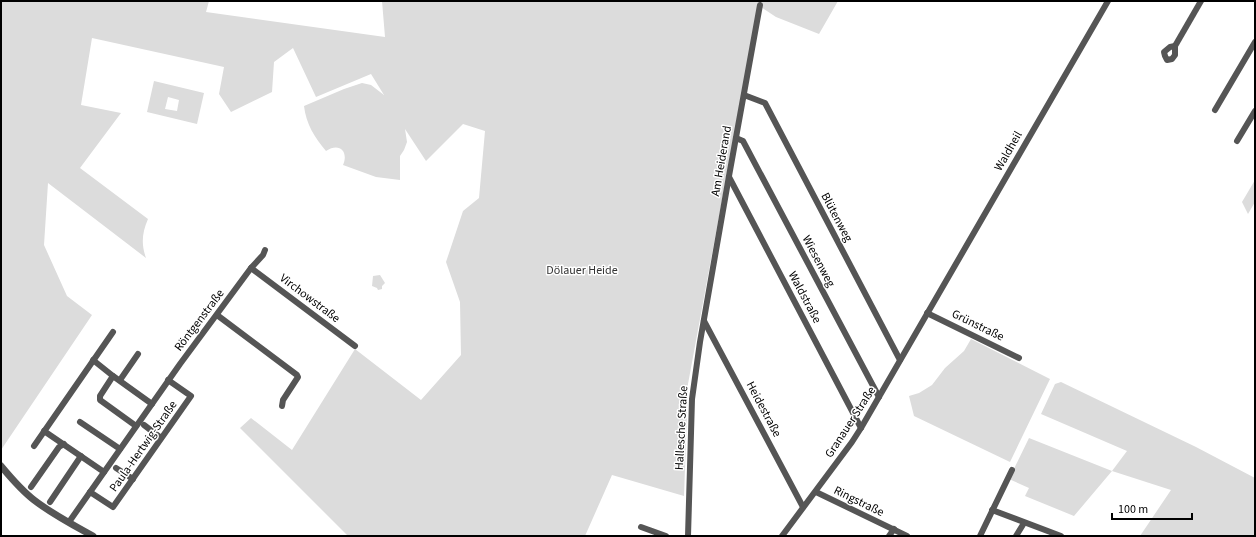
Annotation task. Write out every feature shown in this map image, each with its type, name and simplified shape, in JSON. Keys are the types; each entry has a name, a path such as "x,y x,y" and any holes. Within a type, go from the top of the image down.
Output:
{"street":[{"name":"Waldheil","path":"928,313 1108,1"},
{"path":"1175,46 1201,1"},
{"name":"Am Heiderand","path":"704,322 760,5"},
{"path":"1215,110 1255,42"},
{"name":"Blütenweg","path":"744,95 765,103 900,360"},
{"path":"1237,141 1255,111"},
{"name":"Wiesenweg","path":"736,138 743,141 879,397"},
{"name":"Waldstraße","path":"729,176 861,428"},
{"name":"Röntgenstraße","path":"69,522 168,380 251,268 263,255 265,250"},
{"name":"Virchowstraße","path":"251,268 355,346"},
{"name":"Grünstraße","path":"928,313 1019,358"},
{"name":"Granauer Straße","path":"782,536 852,442 928,313"},
{"path":"217,315 297,375 298,377 283,400 282,406"},
{"name":"Heidestraße","path":"704,322 803,507"},
{"name":"Hallesche Straße","path":"688,536 692,399 704,322"},
{"path":"34,446 113,332"},
{"path":"120,380 138,354"},
{"path":"93,360 152,404"},
{"path":"113,376 99,398 136,426"},
{"name":"Paula-Hertwig-Straße","path":"90,492 113,508 162,438 190,396 168,380"},
{"path":"80,422 120,449"},
{"path":"144,425 162,438"},
{"path":"44,431 104,472"},
{"path":"31,487 59,447 64,444"},
{"path":"50,502 81,456"},
{"path":"1,466 34,501 93,536"},
{"path":"116,468 133,479"},
{"path":"980,536 1012,470"},
{"name":"Ringstraße","path":"816,492 907,536"},
{"path":"992,510 1061,536"},
{"path":"1016,536 1024,523"},
{"path":"641,527 666,536"},
{"name":"Ringstraße","path":"889,536 894,529"}],"green space":[{"name":"Dölauer Heide","path":"1,1 209,1 206,12 385,37 382,1 838,1 819,34 776,17 758,5 688,384 684,496 612,475 585,536 348,536 240,428 251,418 292,450 355,349 421,400 461,355 460,302 446,262 463,211 479,198 485,131 463,124 426,161 405,129 407,142 400,156 400,180 376,177 343,165 345,160 344,152 342,149 335,147 326,151 312,130 305,113 304,106 362,83 371,85 384,95 371,74 316,97 293,48 274,62 272,92 231,112 219,94 224,67 92,38 81,105 121,113 80,168 148,219 144,229 143,238 143,248 146,258 48,183 44,245 67,296 92,315 1,450"},
{"path":"154,81 204,93 197,124 147,112","holes":["168,97 179,100 177,111 165,109"]},
{"path":"1255,180 1255,202 1248,214 1242,202"},
{"path":"380,275 385,283 382,286 382,289 378,290 372,286 373,276"},
{"path":"971,339 1050,379 1010,462 914,416 909,396 919,393 932,385 945,368 964,351"},
{"path":"1061,382 1196,447 1255,478 1255,536 1140,536 1171,490 1112,471 1127,451 1041,414 1055,384"},
{"path":"1029,438 1112,471 1074,516 1025,496 1029,488 1009,479"}]}
